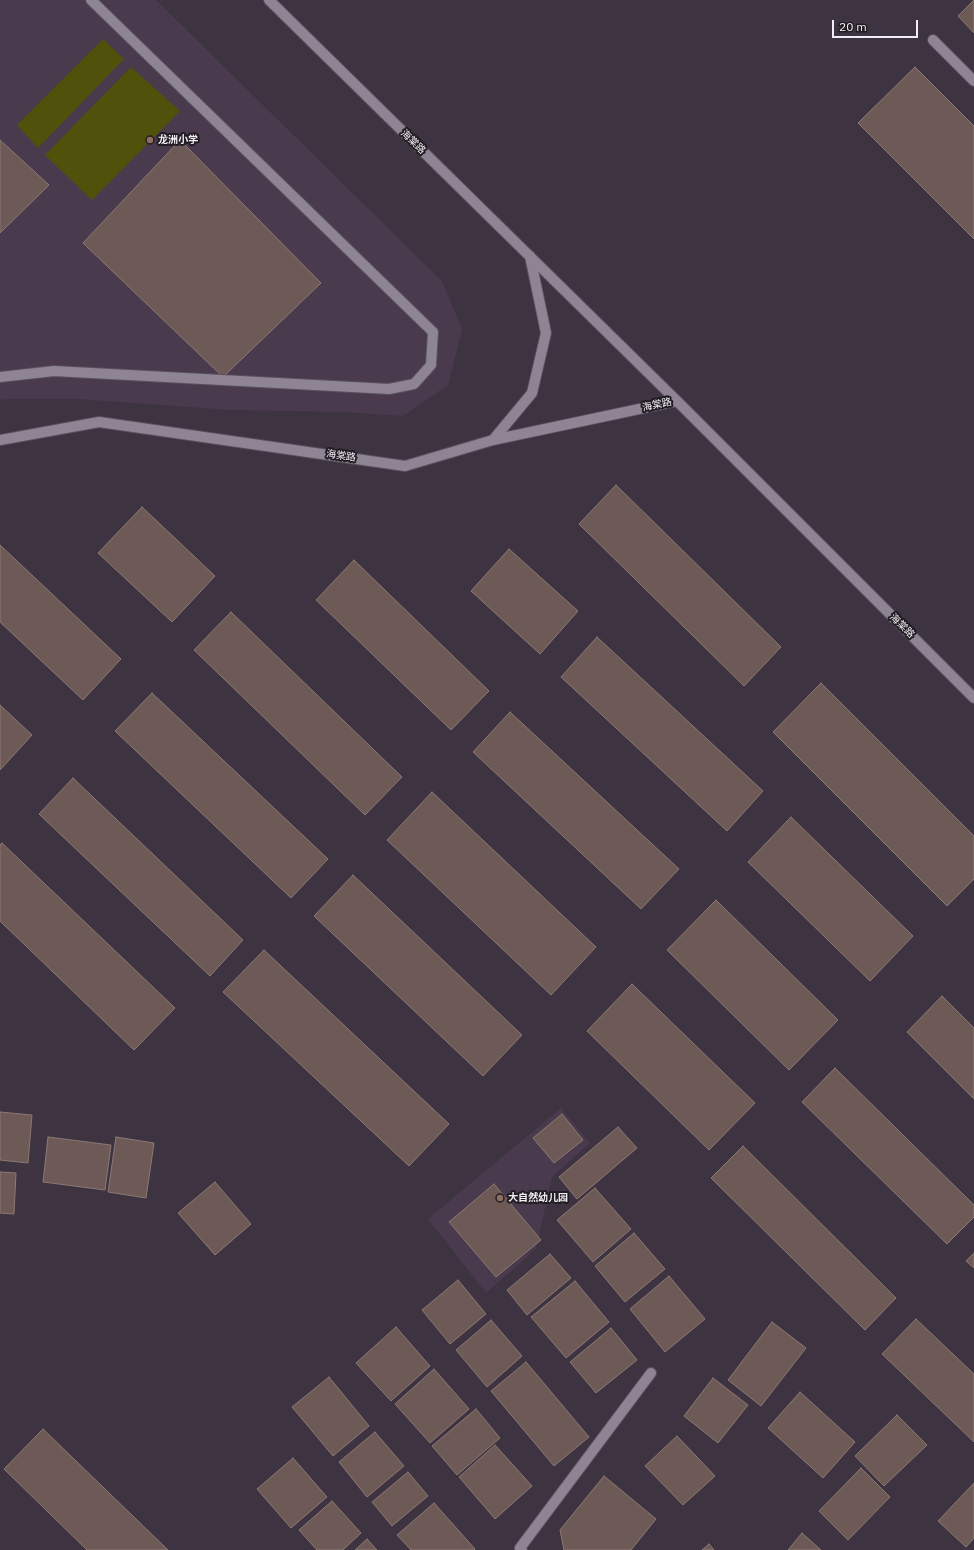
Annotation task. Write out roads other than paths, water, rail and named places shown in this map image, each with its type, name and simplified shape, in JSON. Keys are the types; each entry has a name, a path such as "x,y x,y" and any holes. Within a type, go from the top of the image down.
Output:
{"street":[{"path":"0,377 54,371 389,389 414,384 431,365 433,332 91,0"},
{"name":"海棠路","path":"269,0 677,401 974,698"},
{"path":"933,40 974,81"},
{"path":"493,440 532,393 546,333 530,256"},
{"name":"海棠路","path":"0,440 99,422 405,466 493,440 677,401"},
{"path":"522,1550 520,1548 651,1373"}],"place":[{"name":"龙洲小学","path":"150,140"},
{"name":"大自然幼儿园","path":"500,1198"}]}
